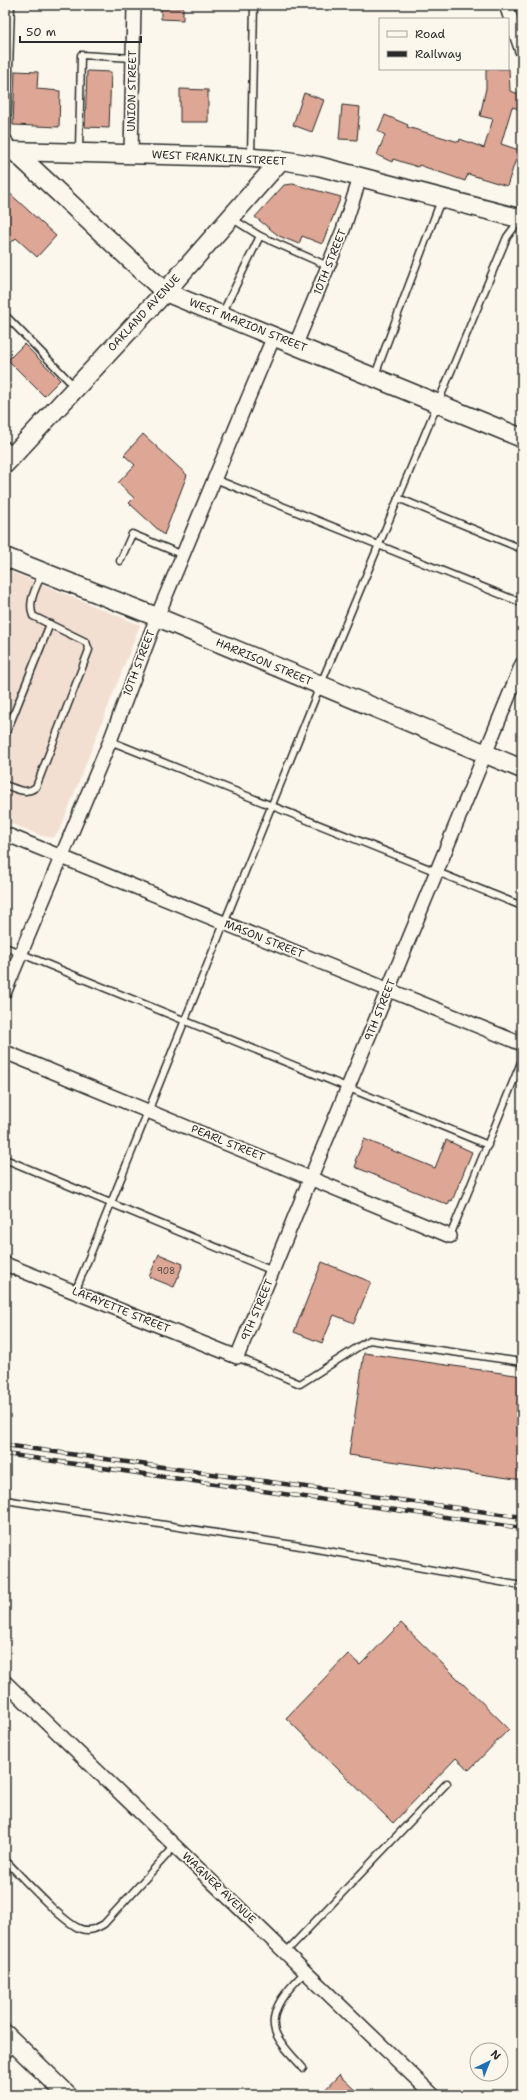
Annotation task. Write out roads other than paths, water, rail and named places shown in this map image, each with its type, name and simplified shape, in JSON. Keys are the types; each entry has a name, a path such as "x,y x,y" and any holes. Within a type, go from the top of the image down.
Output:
{"street":[{"name":"UNION STREET","path":"132,154 134,5"},
{"path":"506,5 522,51"},
{"name":"WEST FRANKLIN STREET","path":"9,151 79,152 281,160 318,166 442,199 521,217"},
{"name":"WEST MARION STREET","path":"9,151 165,292 296,344 522,438"},
{"name":"OAKLAND AVENUE","path":"8,454 76,388 165,292 281,160"},
{"name":"10TH STREET","path":"296,344 343,230 360,178"},
{"name":"10TH STREET","path":"5,991 110,741 157,618 274,336"},
{"name":"HARRISON STREET","path":"5,557 157,618 522,769"},
{"name":"9TH STREET","path":"237,1357 522,664"},
{"name":"MASON STREET","path":"5,834 522,1044"},
{"name":"PEARL STREET","path":"5,1052 311,1177 450,1236"},
{"name":"LAFAYETTE STREET","path":"5,1264 237,1357"},
{"name":"WAGNER AVENUE","path":"5,1682 433,2095"},
{"path":"9,2045 68,2095"}],"lane":[{"path":"9,151 7,136 11,5"},
{"path":"250,158 254,5"},
{"path":"79,152 81,55 133,58"},
{"path":"375,377 442,199"},
{"path":"75,1292 378,546 507,236 521,217"},
{"path":"230,218 260,236 328,266"},
{"path":"222,315 260,236"},
{"path":"5,315 76,388"},
{"path":"215,479 522,603"},
{"path":"398,498 522,549"},
{"path":"120,561 132,534 183,555"},
{"path":"5,785 25,792 30,792 36,787 89,650 86,642 33,616 30,608 31,603 42,572"},
{"path":"5,736 50,624"},
{"path":"110,741 522,906"},
{"path":"5,947 488,1145"},
{"path":"450,1236 522,1060"},
{"path":"5,1159 273,1270"},
{"path":"237,1357 300,1384 369,1340 522,1362"},
{"path":"5,1500 292,1545 522,1586"},
{"path":"285,1953 447,1783"},
{"path":"5,1860 67,1921 82,1930 94,1930 104,1924 175,1846"},
{"path":"303,2068 285,2048 275,2030 275,2011 291,1986 305,1972"}],"railway":[{"path":"5,1445 522,1517"},
{"path":"5,1454 522,1528"}]}
